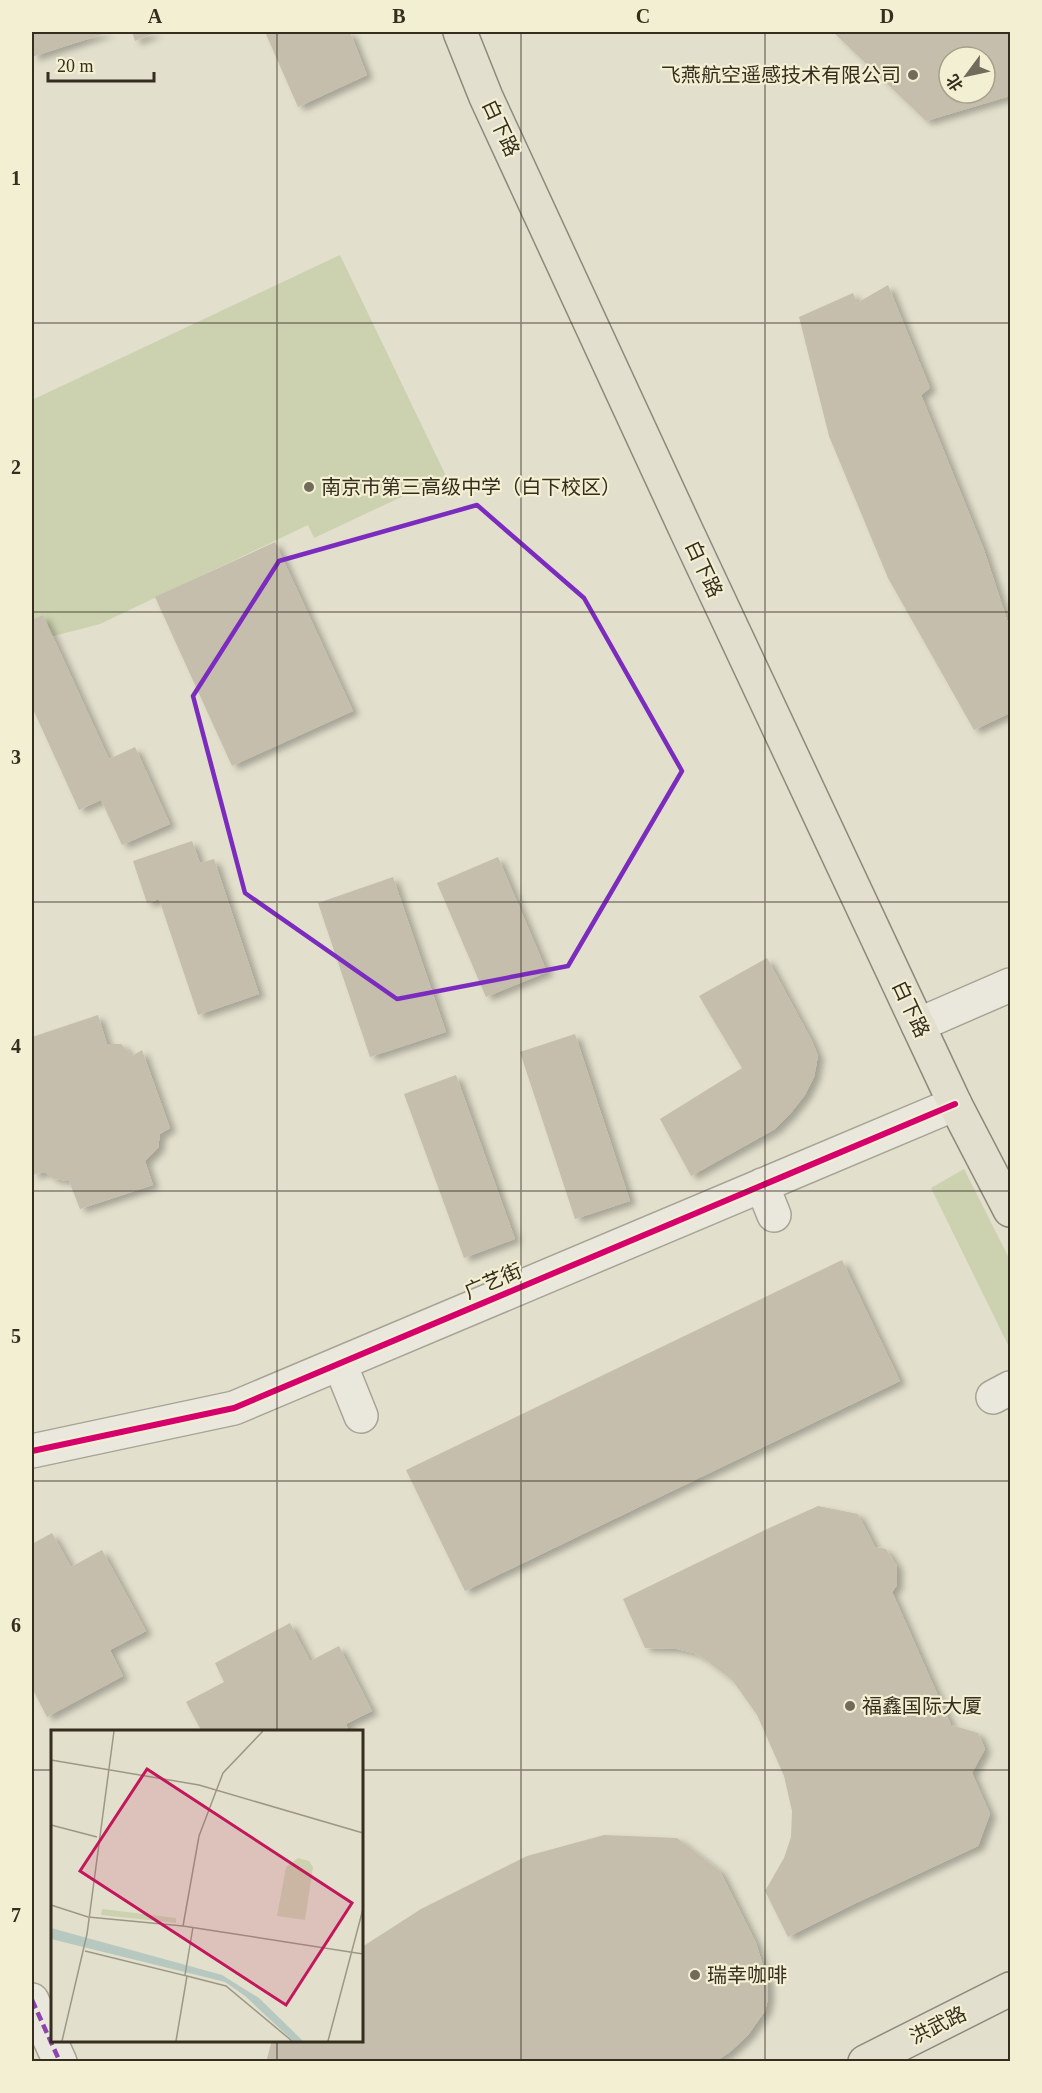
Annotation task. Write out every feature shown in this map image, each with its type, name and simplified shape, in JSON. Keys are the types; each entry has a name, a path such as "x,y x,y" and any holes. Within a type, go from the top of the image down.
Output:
{"main road":[{"name":"白下路","path":"460,32 486,97 686,530 955,1104 1011,1210"},
{"name":"洪武路","path":"865,2061 1011,1989"}],"street":[{"path":"918,1024 1011,985"},
{"name":"广艺街","path":"32,1451 234,1408 955,1104"},
{"path":"762,1185 774,1215"},
{"path":"340,1364 362,1416"},
{"path":"32,2000 51,2041"},
{"path":"51,2042 60,2061"}],"highlighted area":[{"path":"477,505 584,598 682,771 568,966 397,999 245,893 193,696 279,561"}],"green space":[{"path":"340,255 446,476 314,538 308,525 100,624 50,637 32,636 32,400"},
{"path":"964,1169 1010,1260 1010,1349 931,1188"}],"building":[{"path":"32,32 109,32 32,57"},
{"path":"132,32 157,32 135,41"},
{"path":"265,32 350,32 367,75 298,107"},
{"name":"飞燕航空遥感技术有限公司","path":"833,32 1010,32 1010,96 997,100 997,45 937,45 937,105 980,105 926,121"},
{"path":"888,285 930,388 921,395 984,550 1010,629 1010,713 974,730 888,578 829,436 799,317 853,293 857,303"},
{"path":"275,542 353,711 232,766 155,597"},
{"path":"43,615 109,759 135,747 170,824 122,845 101,800 79,810 32,707 32,620"},
{"path":"192,841 200,863 214,859 259,994 198,1015 159,899 147,903 133,861"},
{"path":"498,857 547,972 486,997 437,883"},
{"path":"393,877 446,1032 370,1057 318,903"},
{"path":"767,958 818,1056 814,1077 805,1095 775,1129 691,1176 660,1119 742,1068 699,996"},
{"path":"98,1015 107,1044 121,1044 132,1056 142,1050 170,1128 160,1134 158,1148 145,1161 153,1185 80,1209 69,1181 54,1179 45,1172 32,1175 32,1037"},
{"path":"575,1034 630,1201 575,1219 520,1052"},
{"path":"456,1075 515,1239 464,1258 404,1094"},
{"path":"842,1260 900,1381 465,1591 406,1470"},
{"name":"福鑫国际大厦","path":"818,1506 858,1514 875,1547 886,1549 897,1566 897,1585 892,1592 951,1725 978,1733 985,1749 972,1773 990,1814 978,1846 788,1937 765,1891 784,1858 791,1837 792,1811 784,1776 757,1715 733,1681 706,1660 694,1653 677,1649 645,1648 623,1599"},
{"path":"52,1533 71,1567 102,1550 146,1631 110,1650 123,1676 47,1717 32,1688 32,1544"},
{"path":"290,1623 310,1661 339,1646 372,1711 346,1724 348,1730 201,1730 186,1702 224,1682 215,1663"},
{"path":"604,1835 677,1838 720,1871 756,1943 768,1982 765,2011 748,2035 715,2062 266,2062 271,2042 363,2042 363,1946 421,1909 527,1856"}],"marked path":[{"path":"32,2000 60,2062"}],"cycle path":[{"path":"32,1451 234,1408 955,1104"}],"place":[{"name":"飞燕航空遥感技术有限公司","path":"913,75"},
{"name":"南京市第三高级中学（白下校区）","path":"309,487"},
{"name":"福鑫国际大厦","path":"850,1706"},
{"name":"瑞幸咖啡","path":"695,1975"}]}
